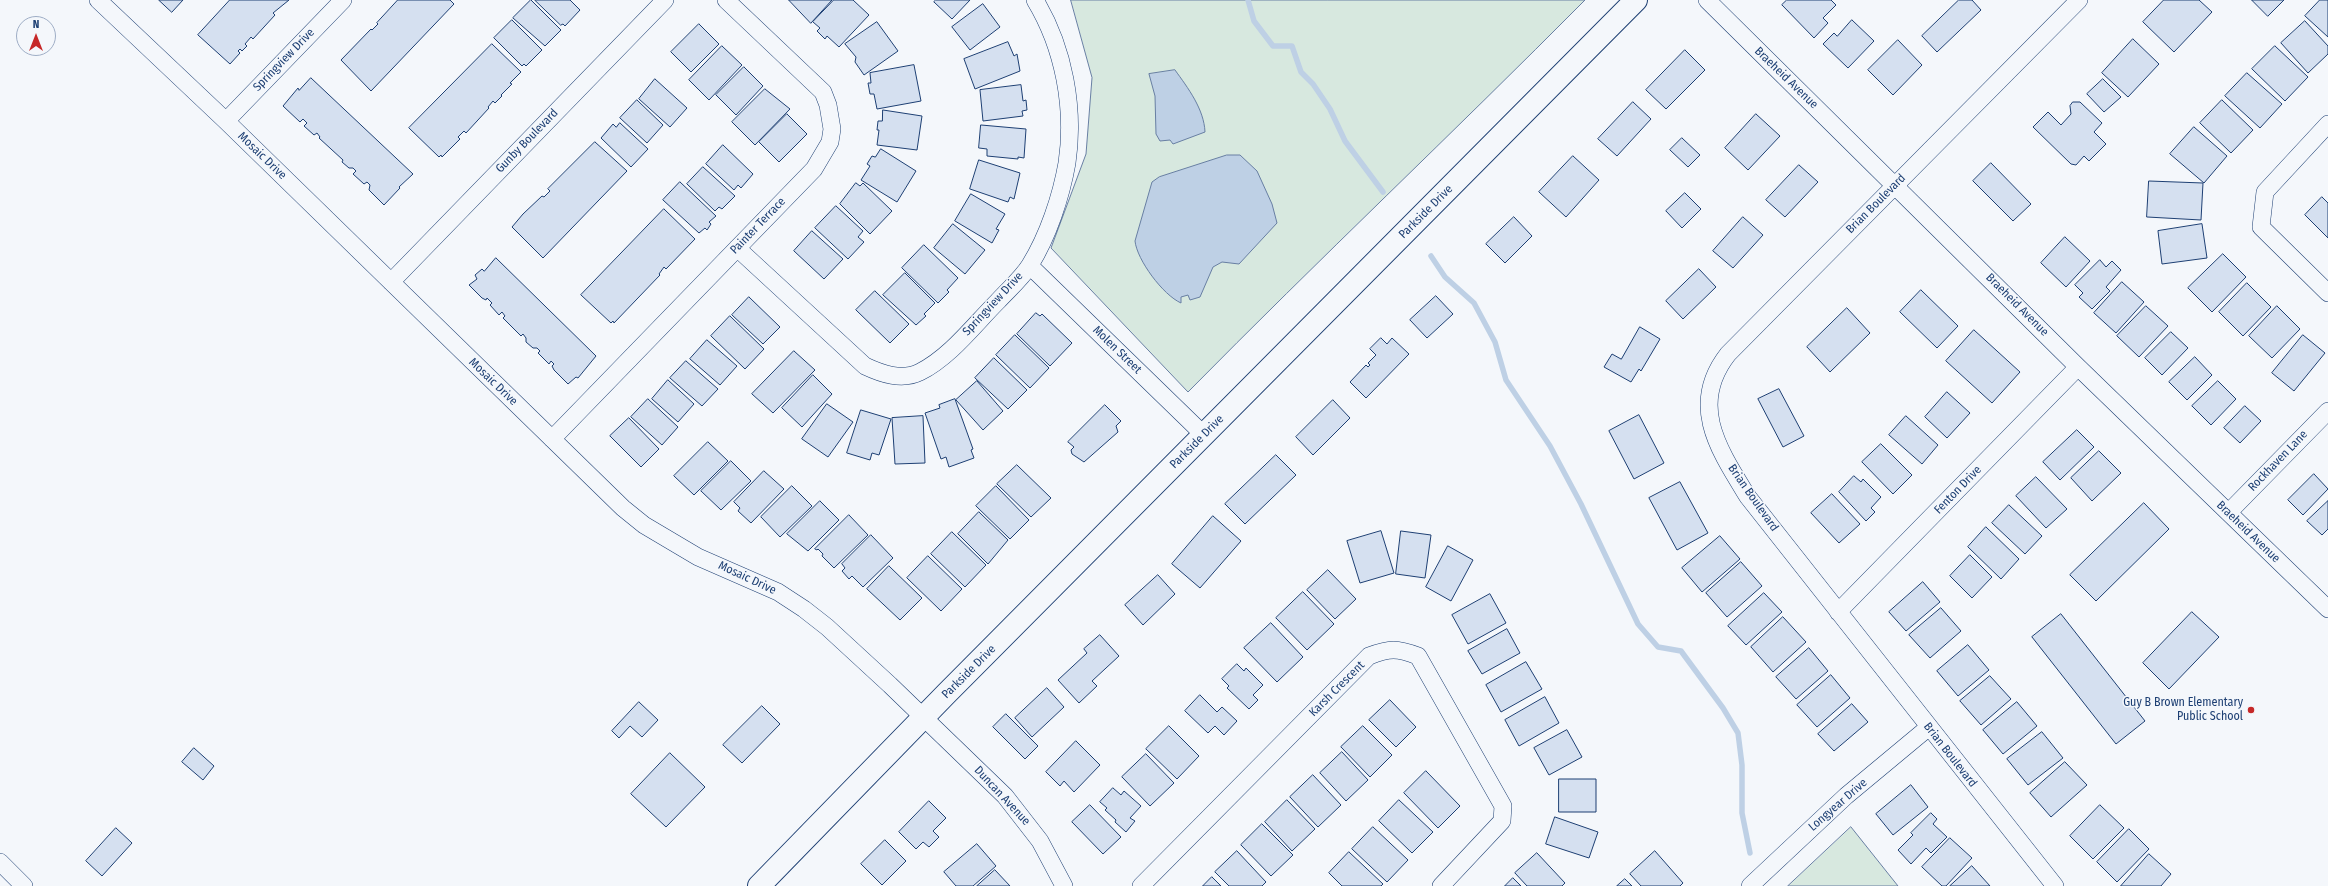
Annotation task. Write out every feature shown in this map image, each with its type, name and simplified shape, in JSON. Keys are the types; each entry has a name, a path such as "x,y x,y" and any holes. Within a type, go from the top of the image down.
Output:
{"main road":[{"name":"Parkside Drive","path":"760,886 924,717 1636,0"}],"street":[{"name":"Mosaic Drive","path":"98,0 226,121 623,508 644,525 698,556 751,579 804,609 924,717"},
{"name":"Springview Drive","path":"226,121 343,0"},
{"name":"Gunby Boulevard","path":"391,282 665,0"},
{"name":"Painter Terrace","path":"552,440 814,169 830,142 832,129 828,104 823,92 726,0"},
{"name":"Springview Drive","path":"737,248 865,366 882,374 900,377 919,373 953,347 1030,266 1055,208 1063,181 1070,125 1069,104 1051,31 1035,0"},
{"name":"Braeheid Avenue","path":"1707,0 1895,184 2078,367 2328,609"},
{"name":"Brian Boulevard","path":"2055,886 1838,612 1738,480 1710,425 1708,396 1714,374 1728,354 2079,0"},
{"path":"2328,124 2265,192 2261,227 2328,293"},
{"name":"Molen Street","path":"1030,266 1204,435"},
{"name":"Fenton Drive","path":"1838,612 2078,367"},
{"name":"Rockhaven Lane","path":"2228,512 2328,411"},
{"name":"Karsh Crescent","path":"1141,886 1369,656 1387,649 1403,650 1418,656 1503,806 1502,822 1441,886"},
{"name":"Duncan Avenue","path":"924,717 1005,796 1026,820 1044,847 1064,886"},
{"name":"Longyear Drive","path":"1750,886 1809,830 1929,727"},
{"path":"0,862 24,886"}],"shaded area":[{"path":"1071,0 1585,0 1188,392 1051,248 1086,154 1092,78"},
{"path":"1851,827 1898,886 1788,886"}],"water":[{"path":"1175,70 1190,91 1202,115 1205,132 1173,144 1170,140 1160,141 1156,134 1155,96 1149,74"},
{"path":"1227,155 1240,155 1257,171 1272,204 1277,223 1239,264 1222,262 1213,267 1200,297 1190,300 1188,295 1181,297 1181,303 1166,293 1152,276 1140,258 1135,241 1152,182 1159,177"}],"building":[{"path":"159,0 183,0 172,12"},
{"path":"230,0 289,0 273,13 275,15 253,39 251,37 245,44 247,46 242,51 240,49 238,51 240,53 230,64 198,35"},
{"path":"398,0 450,0 454,4 371,91 341,60 371,29 372,30 378,24 377,23"},
{"path":"531,0 561,30 545,46 513,18"},
{"path":"535,0 570,0 580,10 565,26 563,24 561,25"},
{"path":"789,0 832,0 811,23"},
{"path":"834,0 853,0 869,15 839,47 827,36 825,39 817,31 820,28 813,22"},
{"path":"936,0 970,0 952,19 934,2"},
{"path":"1787,0 1831,0 1836,5 1823,18 1828,23 1814,38 1782,5"},
{"path":"1959,0 1972,0 1981,10 1937,52 1922,36"},
{"path":"2164,0 2199,0 2212,12 2174,52 2143,22"},
{"path":"2252,0 2284,0 2268,16"},
{"path":"2320,0 2328,0 2328,37 2305,16"},
{"path":"983,4 1000,27 970,50 952,27"},
{"path":"512,20 542,50 526,66 524,64 522,66 494,38"},
{"path":"1852,20 1874,41 1848,68 1823,44 1834,33 1837,36"},
{"path":"2305,21 2328,46 2328,54 2308,73 2281,43"},
{"path":"877,22 898,51 864,75 855,62 856,57 845,44"},
{"path":"699,24 719,44 691,72 671,52"},
{"path":"2133,39 2159,64 2128,97 2102,73"},
{"path":"1898,40 1922,65 1893,95 1868,70"},
{"path":"1008,42 1014,56 1017,54 1020,71 975,89 964,59"},
{"path":"492,44 521,72 510,83 512,84 501,95 502,96 495,103 493,101 488,107 489,108 466,133 464,131 458,137 460,139 442,157 441,155 439,157 409,128"},
{"path":"722,46 742,65 709,100 689,80"},
{"path":"2275,46 2308,77 2285,101 2252,69"},
{"path":"1685,50 1705,70 1666,109 1646,90"},
{"path":"914,65 921,101 877,109 874,94 870,94 868,83 871,83 870,73"},
{"path":"744,67 763,86 736,115 716,95"},
{"path":"2247,73 2282,104 2260,128 2225,96"},
{"path":"311,78 413,174 399,187 400,188 384,205 369,190 370,185 367,182 364,184 353,174 356,171 353,168 349,168 342,162 343,160 319,138 320,137 317,133 314,135 304,126 307,123 303,119 300,122 283,106 298,88 299,90"},
{"path":"655,79 687,108 670,127 639,99"},
{"path":"2103,79 2121,97 2104,112 2087,94"},
{"path":"1021,85 1023,101 1026,100 1027,110 1022,111 1023,116 983,121 980,90"},
{"path":"765,89 790,109 755,145 732,122"},
{"path":"637,100 663,125 647,143 620,118"},
{"path":"2222,100 2253,130 2231,153 2200,123"},
{"path":"1633,102 1651,119 1617,156 1598,139"},
{"path":"2073,102 2080,102 2102,123 2094,132 2106,144 2089,161 2084,156 2076,165 2071,164 2033,127 2048,112 2061,125 2071,114 2070,106"},
{"path":"883,110 922,116 917,150 877,145 879,130 877,130 878,121 882,121"},
{"path":"787,114 807,134 779,162 759,142"},
{"path":"1756,114 1780,136 1748,170 1725,148"},
{"path":"620,123 648,149 631,167 601,138 613,124 616,127"},
{"path":"981,125 1026,129 1024,158 1018,157 1018,159 987,156 987,149 979,148"},
{"path":"2194,127 2227,156 2204,183 2170,154"},
{"path":"1682,138 1700,155 1688,167 1670,150"},
{"path":"595,142 627,171 543,258 512,227 542,196 544,197 550,191 548,189"},
{"path":"723,145 753,174 741,188 738,185 734,190 706,164"},
{"path":"881,149 916,171 897,202 861,180 870,166 867,164 872,156 875,157"},
{"path":"1573,156 1599,180 1566,217 1539,192"},
{"path":"979,160 1020,173 1014,199 1010,197 1008,202 970,189"},
{"path":"1991,163 2031,204 2013,221 1973,181"},
{"path":"1799,165 1818,182 1785,217 1766,200"},
{"path":"703,167 735,196 722,209 719,207 715,211 687,184"},
{"path":"2149,181 2203,183 2201,220 2147,217"},
{"path":"680,182 716,216 709,222 711,224 707,230 705,228 699,233 663,200"},
{"path":"856,183 860,186 863,183 892,211 870,234 840,204"},
{"path":"1685,193 1701,209 1682,228 1666,211"},
{"path":"971,194 1005,214 996,229 999,230 992,243 955,221"},
{"path":"2322,197 2328,203 2328,238 2305,215"},
{"path":"836,206 863,231 858,237 864,242 848,259 815,228"},
{"path":"664,209 695,239 666,269 664,267 659,274 660,275 614,323 613,321 611,323 581,295"},
{"path":"1514,217 1532,236 1505,263 1486,244"},
{"path":"1743,217 1763,235 1733,268 1713,251"},
{"path":"953,224 985,250 965,274 934,248"},
{"path":"2202,224 2207,258 2162,264 2158,231"},
{"path":"812,231 843,259 824,279 794,251"},
{"path":"2065,237 2090,261 2066,287 2041,263"},
{"path":"924,245 958,278 947,290 949,292 938,303 902,268"},
{"path":"2223,254 2246,277 2212,312 2188,288"},
{"path":"496,258 596,356 578,378 576,377 568,384 554,370 552,366 554,364 551,361 549,364 538,353 540,351 537,348 533,348 526,342 526,338 523,334 521,336 503,318 505,316 502,312 499,315 490,305 492,303 487,298 486,300 482,298 469,285 477,279 475,275 482,269 484,271"},
{"path":"2100,260 2106,267 2112,261 2121,270 2106,287 2110,291 2092,309 2079,297 2083,293 2075,285"},
{"path":"1699,269 1716,287 1683,319 1666,301"},
{"path":"905,273 935,303 924,314 926,316 916,325 883,295"},
{"path":"2122,282 2144,302 2116,333 2094,313"},
{"path":"2247,283 2271,307 2243,336 2219,312"},
{"path":"1921,290 1958,326 1937,348 1900,312"},
{"path":"875,291 909,324 890,343 856,310"},
{"path":"1436,296 1453,314 1427,338 1410,320"},
{"path":"749,297 780,327 763,344 732,315"},
{"path":"2146,306 2168,326 2139,357 2117,336"},
{"path":"2277,306 2300,329 2272,358 2249,336"},
{"path":"1847,308 1870,333 1830,372 1807,347"},
{"path":"1036,313 1040,316 1042,314 1072,343 1050,366 1017,334"},
{"path":"730,316 764,349 745,369 711,336"},
{"path":"1640,327 1660,339 1641,371 1639,369 1631,382 1604,367 1612,354 1621,359"},
{"path":"1974,330 2020,372 1992,403 1946,361"},
{"path":"2171,332 2188,348 2162,375 2145,358"},
{"path":"1015,335 1049,368 1030,388 996,355"},
{"path":"2303,335 2325,353 2294,391 2272,373"},
{"path":"1381,338 1387,344 1392,338 1409,354 1366,398 1350,382 1366,365 1368,367 1370,365 1368,363 1376,355 1370,349"},
{"path":"707,340 737,366 720,385 690,359"},
{"path":"794,351 815,370 773,413 752,394"},
{"path":"2195,357 2212,375 2187,400 2169,382"},
{"path":"994,358 1027,390 1008,409 975,378"},
{"path":"686,361 718,389 702,406 670,378"},
{"path":"813,375 832,394 802,427 782,408"},
{"path":"668,380 694,404 678,422 652,399"},
{"path":"977,381 1003,411 983,430 956,400"},
{"path":"2218,381 2236,399 2211,425 2192,406"},
{"path":"1779,389 1804,436 1783,447 1758,399"},
{"path":"1947,392 1970,413 1947,438 1925,417"},
{"path":"648,399 678,427 662,445 631,417"},
{"path":"955,399 973,449 971,450 974,458 949,467 946,457 941,459 925,413 940,408 939,405"},
{"path":"1333,400 1350,418 1313,455 1296,437"},
{"path":"827,404 853,422 828,457 802,439"},
{"path":"1105,405 1121,421 1116,426 1118,432 1084,462 1072,454 1071,450 1074,447 1068,442"},
{"path":"2245,406 2261,421 2240,443 2224,428"},
{"path":"861,410 891,419 879,455 872,453 870,460 847,453"},
{"path":"1639,415 1664,463 1634,479 1609,431"},
{"path":"923,416 925,463 895,464 892,418"},
{"path":"1906,416 1938,445 1922,464 1889,435"},
{"path":"629,418 659,449 641,467 610,436"},
{"path":"2077,430 2094,447 2060,480 2043,462"},
{"path":"708,442 728,461 694,495 674,476"},
{"path":"1881,444 1912,475 1893,494 1862,462"},
{"path":"2099,451 2121,473 2092,501 2071,478"},
{"path":"1276,455 1296,475 1245,524 1225,504"},
{"path":"731,461 751,481 721,510 701,491"},
{"path":"1017,465 1051,498 1031,517 997,484"},
{"path":"764,471 784,489 751,523 738,511 740,508 734,502"},
{"path":"2314,474 2328,489 2303,515 2288,500"},
{"path":"1854,476 1861,482 1863,479 1881,497 1871,508 1875,512 1866,521 1839,492"},
{"path":"2036,477 2067,509 2046,528 2016,496"},
{"path":"1680,482 1708,533 1677,550 1649,498"},
{"path":"792,486 812,506 780,537 761,517"},
{"path":"996,486 1029,520 1010,539 976,506"},
{"path":"1832,494 1860,524 1839,543 1811,513"},
{"path":"820,501 839,520 808,551 787,534"},
{"path":"2328,501 2328,529 2322,535 2307,521"},
{"path":"2144,503 2169,529 2096,601 2070,575"},
{"path":"2009,505 2042,536 2025,554 1992,523"},
{"path":"979,512 1008,540 988,564 958,534"},
{"path":"849,515 868,535 834,568 822,556 823,554 818,549 815,549"},
{"path":"1213,516 1241,541 1200,588 1172,564"},
{"path":"1986,527 2019,559 2001,579 1968,547"},
{"path":"1381,531 1394,573 1360,583 1347,541"},
{"path":"1401,531 1431,535 1425,578 1396,574"},
{"path":"952,532 986,565 965,587 931,554"},
{"path":"871,535 893,558 863,587 852,576 849,579 842,571 845,568 842,564"},
{"path":"1720,536 1740,559 1702,592 1682,568"},
{"path":"1448,546 1473,560 1451,601 1426,587"},
{"path":"1970,555 1992,577 1972,598 1950,576"},
{"path":"928,556 962,589 941,611 907,578"},
{"path":"1741,562 1762,586 1727,617 1706,593"},
{"path":"889,566 922,598 900,620 867,589"},
{"path":"1328,570 1356,599 1335,619 1307,590"},
{"path":"1158,575 1175,594 1143,625 1125,605"},
{"path":"1923,582 1940,602 1906,631 1889,612"},
{"path":"1303,592 1334,624 1307,650 1276,618"},
{"path":"1764,593 1782,612 1746,645 1728,626"},
{"path":"1490,594 1506,623 1468,644 1452,615"},
{"path":"1941,608 1961,631 1930,658 1909,635"},
{"path":"2192,612 2219,637 2169,689 2143,663"},
{"path":"2061,614 2145,721 2116,744 2032,637"},
{"path":"1783,617 1806,642 1773,672 1751,647"},
{"path":"1271,623 1303,657 1277,682 1244,648"},
{"path":"1507,629 1520,653 1482,674 1468,651"},
{"path":"1100,635 1119,656 1092,681 1097,686 1079,703 1058,680 1087,653 1084,649"},
{"path":"1968,645 1989,670 1958,696 1937,671"},
{"path":"1809,648 1828,671 1796,699 1776,677"},
{"path":"1526,662 1542,689 1501,712 1486,685"},
{"path":"1237,664 1244,671 1246,668 1263,685 1253,695 1258,700 1249,709 1227,688 1229,686 1222,679"},
{"path":"1831,675 1850,698 1817,727 1797,705"},
{"path":"1990,676 2011,699 1981,725 1960,701"},
{"path":"1047,688 1064,707 1032,737 1015,718"},
{"path":"1200,695 1217,712 1222,707 1237,721 1224,735 1215,726 1208,733 1185,711"},
{"path":"1545,697 1559,723 1519,746 1505,720"},
{"path":"1390,700 1416,727 1396,747 1369,720"},
{"path":"639,702 658,720 642,737 630,726 619,738 612,731"},
{"path":"2017,702 2037,726 2003,754 1983,730"},
{"path":"1852,704 1868,722 1834,751 1818,734"},
{"path":"762,706 780,724 742,763 723,745"},
{"path":"1006,714 1038,746 1025,759 993,727"},
{"path":"1169,726 1199,756 1177,779 1146,749"},
{"path":"1363,726 1392,755 1370,777 1341,747"},
{"path":"1567,730 1582,757 1549,775 1534,748"},
{"path":"2042,732 2063,758 2028,785 2007,759"},
{"path":"1076,741 1100,765 1074,792 1064,781 1060,786 1046,772"},
{"path":"194,748 214,766 203,780 182,762"},
{"path":"1342,752 1368,780 1346,801 1320,773"},
{"path":"670,753 705,787 666,827 631,794"},
{"path":"1146,754 1174,783 1150,806 1122,777"},
{"path":"2065,762 2087,785 2051,817 2030,793"},
{"path":"1426,771 1460,806 1438,828 1404,793"},
{"path":"1313,775 1341,805 1318,827 1290,797"},
{"path":"1559,779 1596,779 1596,812 1559,812"},
{"path":"1911,785 1928,807 1893,835 1876,814"},
{"path":"1113,788 1121,795 1124,791 1141,806 1130,818 1135,821 1126,832 1115,822 1116,820 1105,810 1107,808 1100,802"},
{"path":"1287,800 1315,829 1292,851 1265,822"},
{"path":"1399,800 1433,832 1412,853 1379,821"},
{"path":"929,801 946,818 933,831 939,837 929,847 923,842 916,849 899,832"},
{"path":"1090,805 1121,837 1103,854 1072,822"},
{"path":"2100,805 2124,828 2093,859 2070,836"},
{"path":"1931,813 1937,819 1933,824 1947,837 1931,853 1926,848 1911,864 1898,850 1913,835 1911,833"},
{"path":"1555,817 1598,832 1589,858 1546,844"},
{"path":"1262,824 1293,855 1271,876 1241,845"},
{"path":"1373,827 1408,860 1387,882 1352,849"},
{"path":"116,828 132,843 102,876 86,861"},
{"path":"2129,829 2149,849 2117,882 2097,862"},
{"path":"1950,838 1972,858 1946,886 1942,886 1922,867"},
{"path":"885,840 906,861 882,885 861,864"},
{"path":"977,844 996,866 973,886 956,886 944,872"},
{"path":"1237,851 1266,882 1262,886 1229,886 1215,872"},
{"path":"1655,851 1683,883 1680,886 1641,886 1630,874"},
{"path":"1349,852 1383,884 1381,886 1342,886 1329,873"},
{"path":"1537,853 1565,883 1562,886 1527,886 1515,873"},
{"path":"2149,854 2171,874 2161,886 2121,886"},
{"path":"1972,866 1990,886 1950,886"},
{"path":"995,870 1010,886 977,886"},
{"path":"1212,877 1221,886 1203,886"},
{"path":"1513,878 1521,886 1505,886"},
{"path":"1625,879 1632,886 1617,886"}],"waterway":[{"path":"1248,0 1254,21 1273,46 1292,46 1301,72 1313,84 1330,109 1345,141 1383,192"},
{"path":"1431,256 1445,277 1474,303 1495,342 1506,380 1550,446 1581,504 1638,624 1658,647 1681,651 1723,708 1738,733 1742,765 1742,813 1750,853"}],"place":[{"name":"Guy B Brown Elementary Public School","path":"2251,710"}]}
